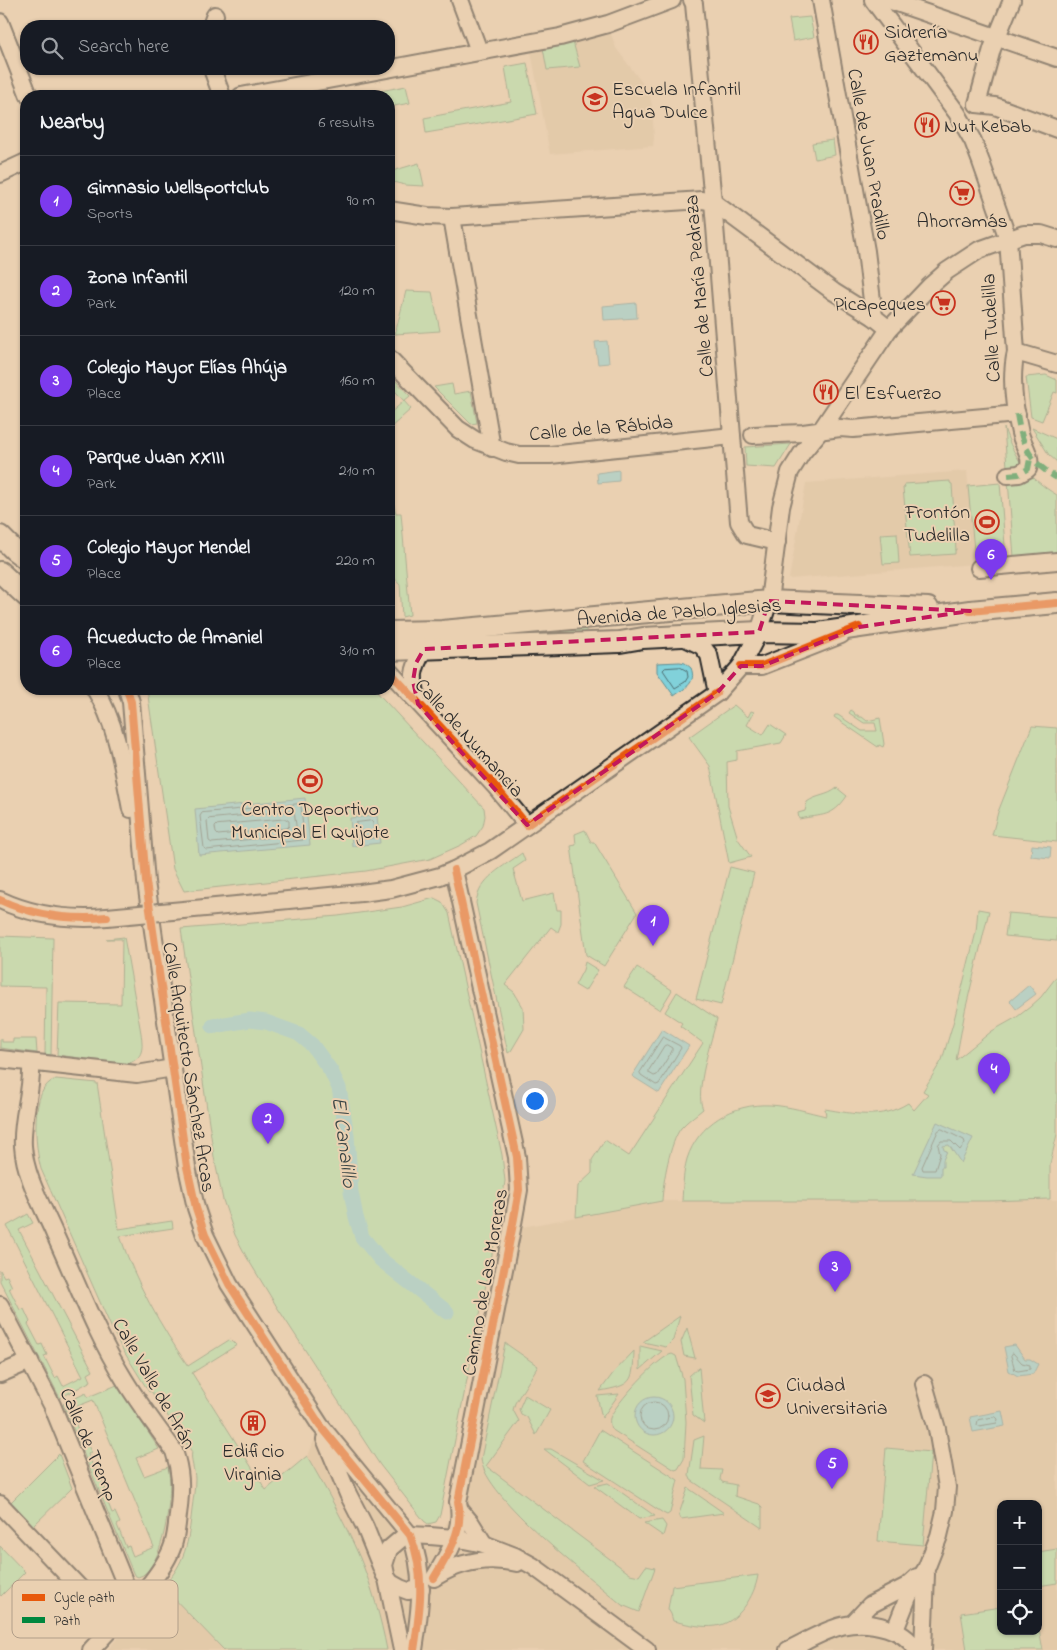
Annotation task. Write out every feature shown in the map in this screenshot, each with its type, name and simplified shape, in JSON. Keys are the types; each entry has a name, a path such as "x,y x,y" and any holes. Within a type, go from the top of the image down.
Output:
{"street":[{"path":"460,0 480,51"},
{"path":"395,67 583,31 608,24 672,0"},
{"name":"Calle de María Pedraza","path":"692,0 695,14 713,202 739,522 747,535 778,542"},
{"name":"Calle de Juan Pradillo","path":"821,0 866,252 874,317"},
{"name":"Calle Tudelilla","path":"873,0 957,113 973,141 1008,240 1016,352 1012,369 1020,434 1030,459 1028,469 1019,474 1008,476"},
{"path":"888,0 1057,58"},
{"path":"978,104 997,36 1012,0"},
{"path":"0,22 20,73"},
{"path":"21,75 27,90"},
{"path":"214,75 220,90"},
{"path":"273,90 353,75"},
{"path":"957,113 978,104 994,106 1057,129"},
{"path":"0,174 20,165"},
{"path":"395,211 427,216 452,217 702,200 713,202 834,292 874,317 889,329"},
{"path":"452,217 492,448"},
{"path":"3,906 52,916 82,919 361,893 391,889 425,880 454,870 490,851 717,693 741,666 759,632 769,601 784,492 790,472 802,453 821,430 889,329 909,307 948,271 979,250 1032,233 1057,238"},
{"path":"1016,352 1057,364"},
{"name":"Calle de la Rábida","path":"395,364 458,429 492,448 518,455 550,455 732,436"},
{"path":"753,435 803,433 840,428 853,429 1017,414"},
{"path":"0,536 20,554"},
{"path":"978,568 1057,561"},
{"path":"2,574 20,590"},
{"path":"2,574 20,597"},
{"name":"Avenida de Pablo Iglesias","path":"395,632 442,631 769,601 970,610"},
{"name":"Avenida de Pablo Iglesias","path":"395,650 620,642 643,638 759,632 818,633 970,610 1057,603"},
{"name":"Avenida de Pablo Iglesias","path":"741,666 762,666 859,627"},
{"name":"Avenida de Pablo Iglesias","path":"683,637 702,646 709,655 717,693"},
{"name":"Calle de Numancia","path":"418,704 413,681 414,670 424,649"},
{"name":"Calle de Numancia","path":"395,678 495,786 527,825"},
{"name":"Calle Arquitecto Sánchez Arcas","path":"99,695 105,705 116,739 146,882"},
{"name":"Calle Arquitecto Sánchez Arcas","path":"128,695 146,882 186,1168 205,1235 229,1284 320,1425 410,1535"},
{"name":"Camino de Las Moreras","path":"434,1578 450,1553 454,1538 519,1190 517,1157 454,870"},
{"path":"0,1059 137,1074 173,1068"},
{"name":"Calle Valle de Arán","path":"30,1063 31,1074 23,1146 26,1166 111,1356 124,1379 174,1451 179,1464 181,1486 173,1546 161,1569 152,1580"},
{"name":"Calle de Tremp","path":"0,1305 52,1405 123,1580"},
{"path":"0,1374 30,1360"},
{"path":"898,1631 908,1597 926,1569 940,1536 945,1511 947,1487 937,1429 924,1384"},
{"name":"Calle Arquitecto Sánchez Arcas","path":"320,1425 348,1494 365,1527 384,1574"},
{"path":"0,1504 72,1580"},
{"path":"459,1506 484,1544"},
{"name":"Camino de Las Moreras","path":"430,1536 436,1534 445,1526 453,1508 459,1506"},
{"path":"410,1535 421,1574 414,1650"},
{"path":"402,1650 384,1574 384,1565 389,1549 402,1538 410,1535 454,1538 484,1544 515,1556 534,1566 647,1650"},
{"path":"384,1574 391,1582 408,1591 421,1589 434,1578 458,1565 477,1561 503,1560 534,1566"},
{"path":"923,1650 926,1569"},
{"path":"854,1622 870,1605 907,1586 926,1569"},
{"path":"898,1631 918,1607 924,1592"},
{"path":"788,1650 828,1630 854,1622 868,1623 898,1631 917,1650"},
{"name":"Calle Valle de Arán","path":"90,1650 101,1638"}],"highlighted area":[{"path":"769,601 970,611 859,627 762,666 741,666 717,693 527,825 418,704 413,681 416,663 424,649 759,632"}],"shaded area":[{"name":"Escuela Infantil Agua Dulce","path":"610,31 616,48 649,92 652,106 653,146 550,154 531,51"},
{"path":"967,471 975,564 789,579 806,483"},
{"name":"Ciudad Universitaria","path":"1057,1200 1057,1650 107,1650 118,1638 178,1638 178,1580 171,1580 305,1464 320,1425 410,1535 436,1534 445,1526 453,1508 512,1229 662,1201"}],"green space":[{"path":"810,17 814,37 793,41 789,19"},
{"path":"573,42 580,67 547,70 543,48"},
{"path":"527,63 537,114 426,133 424,118 511,102 505,67"},
{"path":"406,86 410,103 395,106 395,90 386,90"},
{"path":"833,140 835,155 815,159 812,143"},
{"path":"419,163 424,186 395,182 395,170"},
{"path":"406,291 432,292 440,331 395,334"},
{"path":"1046,375 1057,380 1057,393 1054,392 1042,421 1031,417 1026,377"},
{"path":"395,380 410,396 404,401 395,391"},
{"path":"452,384 454,394 471,391 477,423 471,424 434,387"},
{"path":"404,401 411,409 395,424 395,409"},
{"path":"1004,428 1013,449 1030,475 1057,495 1057,554 1014,557"},
{"path":"1032,428 1057,439 1057,462 1049,455"},
{"path":"791,444 776,468 746,466 745,447"},
{"path":"950,481 952,484 955,554 910,557 904,484"},
{"name":"Frontón Tudelilla","path":"1000,483 1006,558 975,561 968,486"},
{"path":"395,509 396,513 401,513 410,615 402,617 400,584 395,579"},
{"path":"897,533 899,563 883,564 880,534"},
{"path":"586,628 586,635 535,637 535,633"},
{"name":"Centro Deportivo Municipal El Quijote","path":"148,695 380,695 484,808 483,826 476,836 430,859 366,871 184,891 173,869"},
{"path":"734,705 748,717 751,711 754,712 747,725 763,735 770,724 786,735 781,743 737,751 737,760 727,762 728,806 738,839 751,857 729,863 710,766 689,737"},
{"path":"851,710 855,715 867,721 880,718 883,747 879,745 878,747 834,717 838,715 862,731 877,731 875,723 864,723 849,713"},
{"path":"1032,726 1057,728 1057,842 992,835 998,812"},
{"path":"837,788 847,796 837,808 826,814 799,819 798,813 805,811 807,802 830,793"},
{"path":"585,830 637,913 604,966 586,955 571,846 576,845 575,834"},
{"path":"522,853 525,861 513,869 522,901 554,893 557,910 561,910 561,924 558,932 551,927 505,985 514,992 523,1007 524,1029 508,1053 476,903 478,894 487,880 500,868"},
{"path":"730,867 754,873 721,1005 696,999"},
{"path":"434,898 442,902 449,913 502,1155 505,1181 440,1515 436,1522 428,1524 380,1465 277,1307 235,1235 223,1200 214,1157 181,929 338,916 402,907"},
{"path":"978,909 989,911 965,1011 956,1060 992,1031 1017,1017 1030,1007 1041,997 1057,976 1057,1134 1050,1164 1050,1199 989,1201 682,1201 683,1180 687,1159 692,1147 708,1126 730,1112 756,1105 770,1105 826,1116 825,1109 846,1113 878,1114 888,1112 908,1103 914,1110 928,1094 923,1091 942,1060 976,932"},
{"path":"1008,913 1057,917 1057,941 1005,936"},
{"path":"0,936 53,938 51,1055 45,1054 46,987 0,986"},
{"path":"124,937 141,1033 142,1048 139,1056 133,1062 127,1064 57,1055 59,1003 121,1004 122,939 106,939"},
{"path":"585,962 598,970 585,991 575,985"},
{"path":"637,967 672,990 660,1010 624,987"},
{"path":"677,992 717,1019 702,1079 701,1101 703,1109 683,1125 677,1134 668,1163 662,1201 576,1217 578,1186 592,1173 592,1160 605,1140 629,1156 703,1043 680,1026 682,1023 665,1012"},
{"path":"0,1039 2,1039 2,1042 13,1042 13,1039 36,1039 37,1053 0,1048"},
{"path":"56,1079 97,1083 119,1229 172,1221 173,1228 120,1236 141,1287 158,1319 188,1366 229,1340 237,1345 192,1373 266,1490 307,1456 335,1506 360,1558 376,1603 387,1650 224,1650 178,1602 178,1580 169,1580 185,1552 191,1522 195,1483 192,1452 151,1391 149,1392 121,1347 41,1169 37,1147 36,1119 41,1093 47,1084"},
{"path":"28,1214 33,1223 19,1230 93,1371 88,1374 91,1381 60,1398 0,1281 0,1270 4,1277 7,1276 12,1287 9,1288 20,1310 24,1309 30,1322 28,1324 39,1345 42,1344 47,1355 44,1356 55,1378 58,1376 63,1386 83,1376 7,1226"},
{"path":"680,1316 673,1340 666,1347 643,1342"},
{"path":"687,1328 695,1358 684,1356 681,1342"},
{"path":"505,1343 538,1366 515,1403 513,1410 519,1421 486,1466 630,1574 639,1576 646,1566 655,1568 639,1612 622,1605 541,1537 500,1494 487,1475 481,1459"},
{"path":"640,1346 662,1351 640,1370"},
{"path":"634,1351 633,1370 629,1381 619,1387 600,1391 614,1372"},
{"path":"672,1354 676,1356 683,1379 686,1422 684,1459 678,1469 675,1470 611,1429 610,1422 610,1418 620,1402 648,1371"},
{"path":"699,1367 704,1423 693,1415 689,1376"},
{"path":"117,1385 159,1449 136,1458 144,1476 168,1467 170,1492 165,1528 154,1561 147,1572 138,1577 134,1575 63,1404 86,1393 88,1397","holes":["93,1400 154,1547 133,1556 129,1546 126,1547 117,1525 120,1523 115,1512 112,1513 103,1490 106,1489 100,1475 97,1476 88,1454 91,1452 86,1441 83,1442 74,1420 77,1418 73,1408"]},
{"path":"619,1394 602,1418 597,1396"},
{"path":"525,1395 550,1410 536,1435 527,1417 521,1414 519,1409"},
{"path":"600,1430 678,1480 670,1513 667,1515 663,1513 583,1461"},
{"path":"704,1436 701,1469 722,1470 720,1479 722,1482 736,1485 735,1496 759,1504 762,1507 762,1528 691,1480 689,1475 694,1440"},
{"path":"886,1448 931,1452 923,1545 878,1541"},
{"path":"544,1449 551,1449 604,1480 590,1484"},
{"path":"59,1454 72,1488 32,1527 9,1504"},
{"path":"608,1483 655,1516 639,1519 594,1486"},
{"path":"688,1488 724,1513 681,1519 679,1514"},
{"path":"662,1520 666,1526 663,1536 644,1523"},
{"path":"0,1546 25,1572 17,1580 12,1580 12,1585 0,1595"},
{"path":"1057,1549 1057,1583 1042,1585 1042,1551"},
{"path":"758,1575 749,1600 738,1614 724,1624 705,1626 673,1621 668,1609 672,1586"},
{"path":"997,1608 997,1635 1040,1635 1043,1650 967,1650 961,1613"}],"water":[{"path":"636,303 637,318 604,320 603,306"},
{"path":"607,341 609,363 598,364 595,342"},
{"path":"619,470 619,481 598,483 597,473"},
{"path":"657,663 685,663 691,668 692,678 686,688 674,696 657,672"},
{"path":"305,798 310,845 199,855 195,809"},
{"path":"377,816 380,843 352,846 350,818"},
{"path":"1032,845 1051,847 1050,858 1031,856"},
{"path":"1029,985 1036,994 1016,1009 1010,1001"},
{"path":"662,1029 689,1046 659,1093 632,1076"},
{"path":"937,1122 973,1138 961,1163 949,1145 943,1146 944,1150 947,1151 943,1160 943,1167 941,1167 941,1176 913,1174"},
{"path":"1015,1345 1025,1359 1030,1359 1038,1364 1033,1374 1018,1376 1009,1371 1004,1347"},
{"path":"654,1397 667,1403 673,1416 667,1429 654,1435 641,1429 635,1416 641,1403"},
{"path":"1002,1411 1005,1426 973,1432 970,1417"}],"waterway":[{"name":"El Canalillo","path":"213,1026 250,1020 266,1022 299,1034 312,1045 331,1071 339,1088 347,1135 351,1192 362,1237 380,1259 447,1312"}],"marked path":[{"path":"1017,414 1021,435 1028,452 1040,466 1057,478"},
{"path":"1008,475 1019,474 1028,469 1030,459 1028,453"}],"cycle path":[{"path":"970,611 1057,603"},
{"path":"741,666 762,666 859,627"},
{"path":"395,678 495,786 527,825 717,693"},
{"path":"129,695 131,702 146,882 187,1167 196,1208 205,1235 229,1284 320,1425 410,1535 415,1549 420,1578 420,1606 414,1650"},
{"path":"434,1578 449,1552 457,1532 460,1512 458,1502 519,1190 517,1157 454,870"},
{"path":"0,900 26,910 52,916 79,918 107,917"}],"place":[{"name":"Sidrería Gaztemanu","path":"866,42"},
{"name":"Escuela Infantil Agua Dulce","path":"595,99"},
{"name":"Nut Kebab","path":"927,125"},
{"name":"Ahorramás","path":"962,193"},
{"name":"Picapeques","path":"943,303"},
{"name":"El Esfuerzo","path":"826,392"},
{"name":"Frontón Tudelilla","path":"987,522"},
{"name":"Acueducto de Amaniel","path":"991,580"},
{"name":"Centro Deportivo Municipal El Quijote","path":"310,781"},
{"name":"Gimnasio Wellsportclub","path":"653,946"},
{"name":"Parque Juan XXIII","path":"994,1094"},
{"name":"Zona Infantil","path":"268,1144"},
{"name":"Colegio Mayor Elías Ahúja","path":"835,1292"},
{"name":"Ciudad Universitaria","path":"768,1396"},
{"name":"Edificio Virginia","path":"253,1423"},
{"name":"Colegio Mayor Mendel","path":"832,1489"}]}
